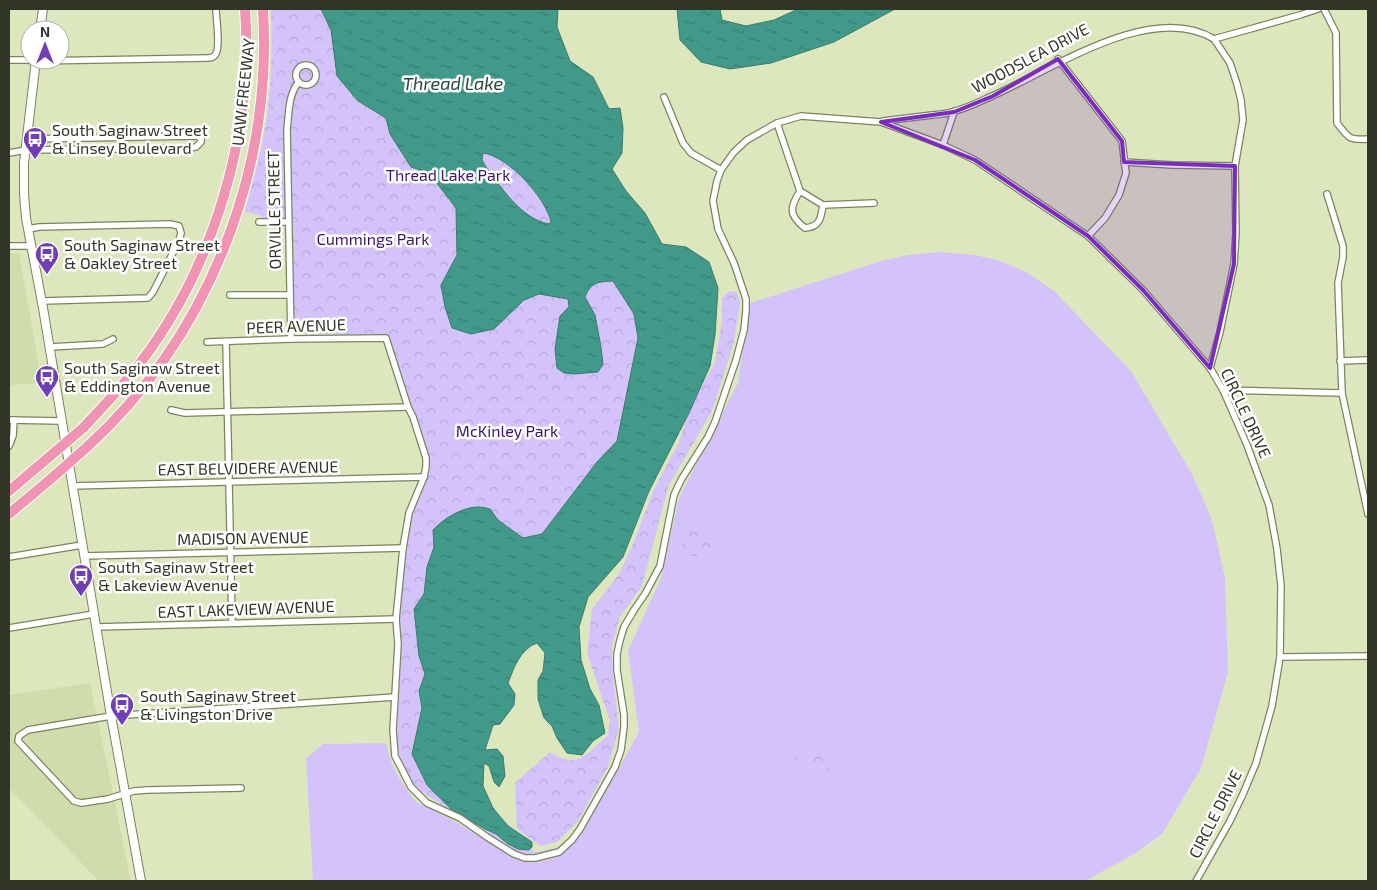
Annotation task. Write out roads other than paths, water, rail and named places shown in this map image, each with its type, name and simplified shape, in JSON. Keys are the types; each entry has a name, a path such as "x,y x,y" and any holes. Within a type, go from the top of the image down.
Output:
{"highway":[{"name":"UAW FREEWAY","path":"9,492 82,428 122,386 161,333 192,276 211,232 229,179 238,135 246,68 245,9"},
{"name":"UAW FREEWAY","path":"9,514 87,447 135,398 171,349 202,295 226,244 243,194 256,135 263,69 263,9"}],"main road":[{"path":"35,70 24,163 24,194 28,229 50,347 111,716 141,881"}],"street":[{"path":"70,60 214,57 218,47 216,9"},
{"path":"1214,39 1318,9"},
{"path":"1324,9 1336,33 1337,123 1346,135 1351,138 1368,138"},
{"path":"1188,22 1204,30 1214,39 1230,63 1238,84 1243,120 1234,166 1236,233 1234,264 1220,332 1210,368"},
{"name":"WOODSLEA DRIVE","path":"881,122 954,112 992,96 1088,42"},
{"path":"1058,59 1122,141 1124,149 1126,173 1119,195 1105,218 1088,236"},
{"name":"ORVILLE STREET","path":"291,339 287,129 293,93 299,82"},
{"path":"171,410 185,413 408,407 426,458 424,477 409,513 403,548 396,619 398,644 393,730 395,756 411,787 427,803 460,818 514,854 525,858 558,852 580,830 615,767 623,739 624,715 617,670 617,654 620,640 624,627 660,566 674,495 715,422 744,330 746,298 734,264 718,229 713,201 721,170 691,153 683,143 664,97"},
{"path":"943,145 954,112"},
{"name":"CIRCLE DRIVE","path":"721,170 734,152 747,140 777,123 801,116 881,122 943,145 975,160 1088,236 1143,290 1210,368 1223,390 1247,445 1274,528 1281,586 1280,658 1272,706 1256,763 1230,822 1196,881"},
{"path":"777,123 800,191 823,205 874,204"},
{"path":"9,153 26,150 196,147 202,142 197,136 27,139"},
{"path":"125,138 125,149"},
{"path":"1124,162 1234,166"},
{"path":"800,191 792,203 792,213 797,222 805,228 818,224 823,205"},
{"path":"1327,194 1343,246 1338,283 1342,393 1368,514"},
{"path":"259,222 288,222"},
{"path":"28,229 39,227 170,224 179,226 181,233 179,241 150,297 142,299 42,301"},
{"path":"9,246 31,246"},
{"path":"230,295 290,295"},
{"name":"PEER AVENUE","path":"207,342 386,338 408,407"},
{"path":"50,347 103,344 113,339"},
{"path":"226,342 232,623"},
{"path":"1340,361 1368,360"},
{"path":"1223,390 1342,393"},
{"path":"9,446 13,436 12,420 61,421"},
{"name":"EAST BELVIDERE AVENUE","path":"72,486 424,477"},
{"path":"9,557 82,545"},
{"name":"MADISON AVENUE","path":"84,556 403,548"},
{"path":"9,628 94,614"},
{"name":"EAST LAKEVIEW AVENUE","path":"96,627 396,619"},
{"path":"1280,658 1368,656"},
{"path":"241,788 134,791 108,799 81,803 74,801 18,741 19,736 28,730 111,716 395,697"}],"water":[{"name":"Thread Lake","path":"321,9 558,9 557,27 570,61 593,77 609,109 620,108 623,128 622,153 612,169 626,191 645,213 662,244 686,247 709,262 718,288 715,335 710,366 689,413 649,491 623,557 588,597 579,627 581,660 590,689 599,705 605,733 593,741 582,755 567,753 552,726 544,718 538,699 538,680 543,671 545,653 537,643 522,654 515,665 508,683 515,694 514,705 500,724 493,725 485,750 497,749 503,756 505,776 499,787 494,782 489,766 484,763 483,786 493,808 508,826 532,842 532,847 529,850 518,849 508,844 496,834 451,809 427,785 412,754 422,708 419,691 425,674 419,656 414,609 424,594 427,567 434,547 433,530 442,522 453,514 466,509 483,507 490,509 498,520 523,538 542,534 597,462 617,441 638,338 634,314 613,281 599,283 590,288 585,297 595,315 603,364 598,372 574,374 564,373 557,368 555,349 560,316 569,307 568,299 539,294 524,300 494,329 471,334 452,328 445,307 441,285 457,255 456,208 429,173 411,167 390,134 386,118 358,101 337,76 331,30","holes":["483,153 493,156 514,170 534,190 548,212 551,222 549,224 529,216 504,191 482,160"]},
{"path":"677,9 720,9 722,20 746,26 774,20 798,9 895,9 834,42 771,63 730,69 701,62 680,40"}],"place":[{"name":"South Saginaw Street & Linsey Boulevard","path":"35,160"},
{"name":"South Saginaw Street & Oakley Street","path":"47,275"},
{"name":"South Saginaw Street & Eddington Avenue","path":"47,398"},
{"name":"South Saginaw Street & Lakeview Avenue","path":"81,597"},
{"name":"South Saginaw Street & Livingston Drive","path":"122,726"}],"park label":[{"name":"Thread Lake Park","path":"448,175"},
{"name":"Cummings Park","path":"373,239"},
{"name":"McKinley Park","path":"507,431"}]}
